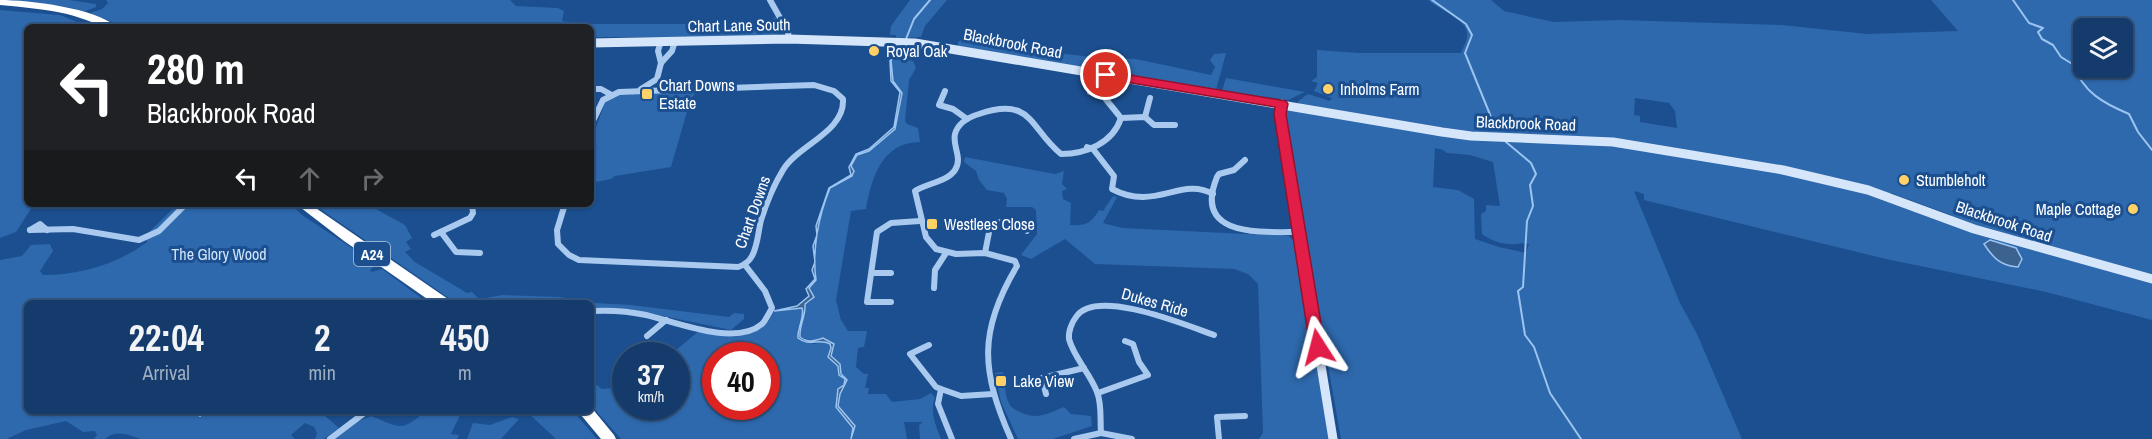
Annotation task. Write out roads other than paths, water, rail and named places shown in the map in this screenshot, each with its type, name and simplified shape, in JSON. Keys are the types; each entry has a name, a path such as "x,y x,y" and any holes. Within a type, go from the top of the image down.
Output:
{"highway":[{"path":"0,2 51,7 82,13 106,24"},
{"name":"A24","path":"306,207 439,300"},
{"path":"588,414 609,439"}],"street":[{"path":"770,0 788,32 789,39"},
{"name":"Chart Lane South","path":"594,43 789,39 888,41"},
{"path":"661,41 658,51 662,63"},
{"path":"670,89 657,79 662,63 672,51 675,41"},
{"name":"Blackbrook Road","path":"888,41 1471,136 1613,142 1783,170 1868,190 2009,240 2152,279"},
{"name":"Chart Downs","path":"638,90 657,79"},
{"name":"Chart Downs","path":"564,207 556,243 560,250 579,260 723,269 745,265 752,257 762,217 781,172 794,156 837,123 844,112 844,103 836,91 814,85 638,90 610,94"},
{"path":"594,89 610,94 600,101 594,117"},
{"path":"945,91 939,105 953,109 967,119"},
{"path":"1090,92 1104,97 1121,118"},
{"path":"1145,117 1150,98"},
{"path":"1282,104 1280,114 1333,438"},
{"path":"1011,439 993,394 987,367 990,320 1001,291 1017,266 1015,261 985,252 946,253 930,243 920,220 915,191 948,176 955,170 959,155 955,132 967,119 999,109 1014,109 1029,116 1061,154 1068,154 1113,136 1121,118"},
{"path":"1121,118 1145,117 1154,125 1163,127 1175,125"},
{"path":"1087,147 1093,149 1114,176 1112,189 1118,193 1142,200 1187,189 1207,190 1213,194"},
{"path":"1245,160 1234,171 1219,174 1214,182 1215,215 1229,227 1300,232"},
{"path":"47,230 81,230 139,240 150,238 183,207"},
{"path":"472,207 473,213 470,218 438,234 457,254 480,253"},
{"path":"891,303 867,302 877,232 881,226 920,220"},
{"path":"985,252 991,222 1024,223 1027,231"},
{"path":"934,288 935,270 946,253"},
{"path":"594,311 632,312 730,334 750,330 763,322 771,313 771,301 745,265"},
{"path":"872,273 891,273"},
{"name":"Dukes Ride","path":"1101,433 1098,393 1069,338 1070,328 1081,311 1094,304 1114,303 1214,335"},
{"path":"647,336 666,321"},
{"path":"1098,393 1148,375 1139,362 1133,344 1125,341"},
{"path":"929,345 910,354 936,387 961,396 993,394"},
{"path":"1046,394 1042,378 1084,368"},
{"path":"941,389 938,404 952,439"},
{"path":"330,439 363,414"},
{"path":"1219,439 1217,417 1245,416"},
{"path":"1074,439 1101,433 1132,439"}],"waterway":[{"path":"906,39 914,19 930,0"},
{"path":"1432,0 1466,24 1472,35 1465,53 1494,129"},
{"path":"2013,0 2029,23 2043,28 2038,32 2042,39 2053,45 2061,57 2074,65 2089,90 2111,106 2129,114 2138,132 2152,150"},
{"path":"1506,142 1531,163 1536,174 1530,185 1533,206 1527,221 1523,287 1518,291 1525,335 1534,347 1550,393 1581,439"}],"place":[{"name":"Royal Oak","path":"874,51"},
{"name":"Inholms Farm","path":"1328,89"},
{"name":"Chart Downs Estate","path":"647,94"},
{"name":"Stumbleholt","path":"1904,180"},
{"name":"Maple Cottage","path":"2133,209"},
{"name":"Westlees Close","path":"932,224"},
{"name":"Lake View","path":"1001,381"}],"park label":[{"name":"The Glory Wood","path":"219,254"}]}
